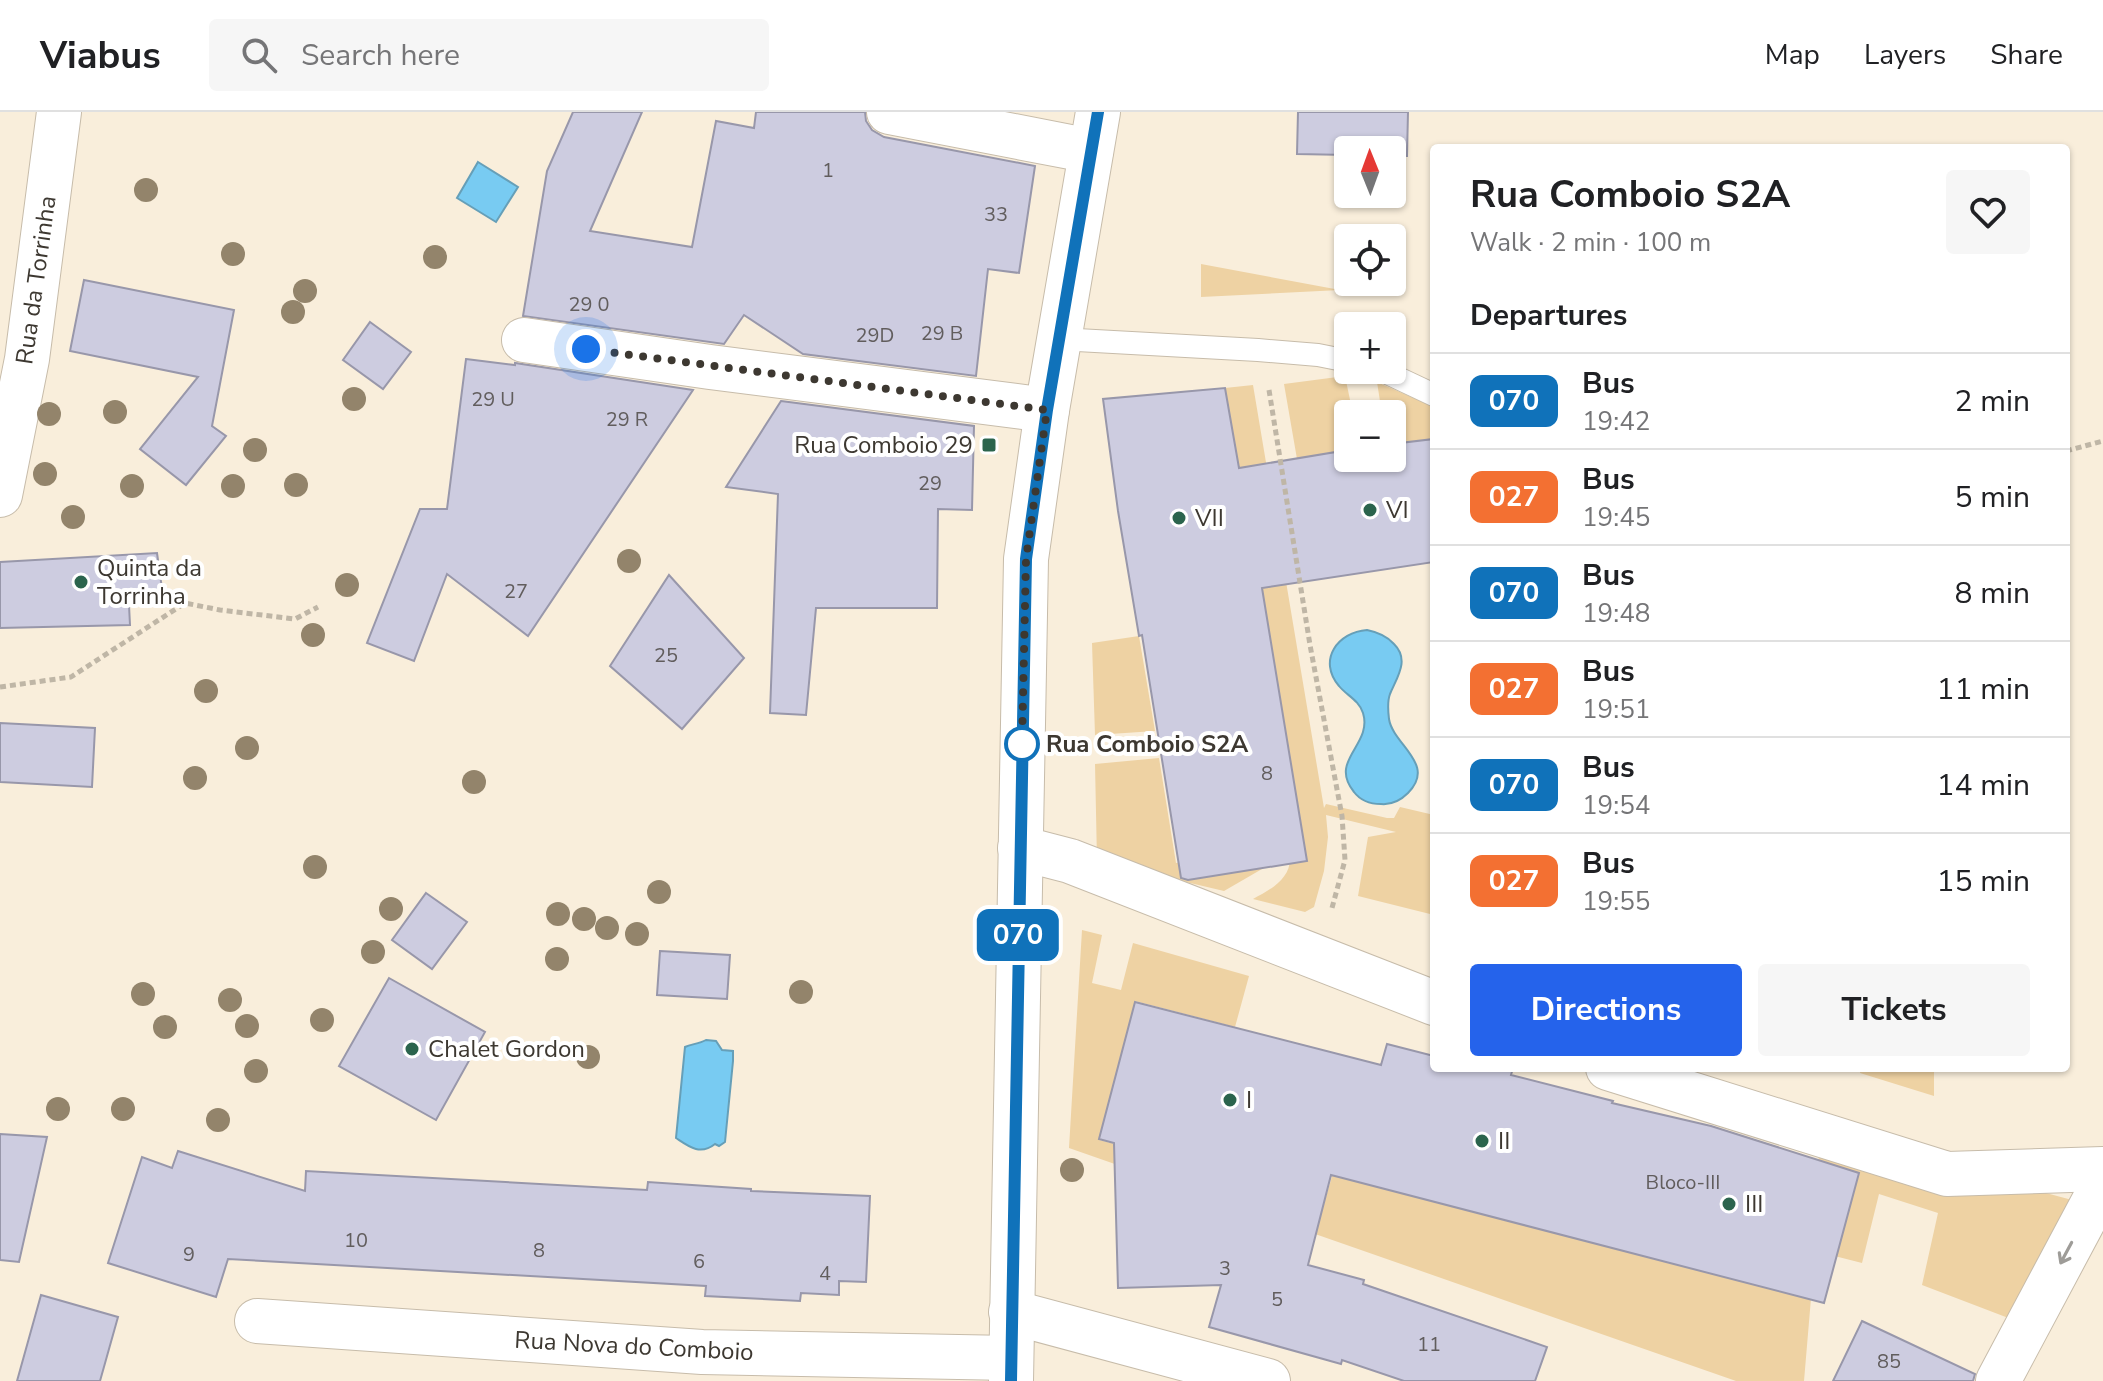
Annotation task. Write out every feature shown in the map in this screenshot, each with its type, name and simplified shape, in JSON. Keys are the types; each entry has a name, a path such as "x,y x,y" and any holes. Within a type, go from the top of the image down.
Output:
{"street":[{"name":"Rua da Torrinha","path":"0,495 27,359 59,112"},
{"path":"889,112 1094,131 1047,410 1026,559 1011,1369"},
{"path":"524,340 1047,410"},
{"path":"1020,848 1070,861 1430,1001"},
{"path":"1621,1072 1947,1174 2103,1169"},
{"path":"1998,1381 2103,1184"},
{"path":"1011,1312 1268,1381"},
{"name":"Rua Nova do Comboio","path":"257,1321 700,1366 1011,1369"}],"lane":[{"path":"1059,339 1258,350 1334,358"},
{"path":"1406,382 1430,393"}],"path":[{"path":"1268,381 1310,645 1342,816 1345,860 1331,913"},
{"path":"2070,450 2103,441"},
{"path":"0,687 71,677 185,603 295,619 318,607"}],"shaded area":[{"path":"1201,264 1334,289 1334,290 1201,297"},
{"path":"1334,377 1334,384 1347,384 1350,400 1334,400 1334,452 1297,459 1284,384"},
{"path":"1377,384 1430,405 1430,439 1406,442 1406,400 1380,400"},
{"path":"1253,385 1324,808 1326,804 1387,818 1394,818 1400,807 1430,814 1430,914 1358,896 1368,837 1396,832 1326,815 1328,837 1324,871 1314,907 1305,912 1253,899 1283,878 1290,857 1304,854 1225,388"},
{"path":"1139,636 1155,731 1095,735 1092,643"},
{"path":"1159,758 1176,863 1265,848 1268,858 1262,869 1224,891 1097,861 1095,764"},
{"path":"1082,930 1102,935 1092,983 1121,990 1133,943 1249,976 1235,1027 1135,1001 1099,1140 1326,1197 1333,1173 1786,1289 1825,1133 2072,1200 2011,1319 1922,1285 1938,1213 1879,1194 1862,1263 1815,1251 1804,1381 1736,1381 1069,1148"},
{"path":"1934,1072 1934,1096 1860,1073"}],"water":[{"path":"478,162 518,187 496,222 457,198"},
{"path":"1367,630 1388,639 1399,650 1401,669 1388,700 1389,719 1416,764 1418,773 1416,783 1408,793 1389,804 1362,799 1347,781 1348,761 1362,734 1363,713 1339,686 1330,667 1334,649 1340,642 1347,636"},
{"path":"706,1040 716,1041 722,1050 733,1051 733,1061 725,1142 699,1149 676,1138 685,1047"}],"building":[{"path":"573,112 642,112 590,231 692,247 716,121 754,128 756,112 865,112 872,130 884,137 1035,166 1019,273 988,269 976,376 803,354 744,315 724,344 523,316 547,171"},
{"path":"1298,112 1408,112 1407,156 1406,136 1334,136 1334,155 1297,154"},
{"path":"84,280 234,310 212,426 226,436 186,485 140,449 198,377 70,351"},
{"path":"370,322 411,352 383,389 343,360"},
{"path":"466,359 515,363 693,390 528,636 447,574 414,661 367,643 420,509 447,509"},
{"path":"1225,388 1239,468 1334,452 1334,472 1406,472 1406,442 1430,439 1430,563 1262,588 1307,861 1188,880 1181,878 1142,635 1139,636 1103,399"},
{"path":"781,401 974,426 972,510 938,509 937,608 816,608 806,715 770,713 778,494 726,487"},
{"name":"Quinta da Torrinha","path":"157,553 164,603 129,605 130,625 0,628 0,562"},
{"path":"669,575 744,658 682,729 610,666"},
{"path":"0,723 95,728 92,787 0,782"},
{"path":"426,893 467,922 432,969 392,940"},
{"path":"660,951 730,955 727,999 657,995"},
{"name":"Chalet Gordon","path":"389,978 485,1032 436,1120 339,1066"},
{"path":"1135,1002 1381,1065 1387,1044 1430,1055 1430,1072 1512,1072 1511,1075 1612,1103 1711,1126 1859,1173 1824,1303 1331,1175 1308,1265 1364,1280 1363,1284 1547,1347 1535,1381 1404,1381 1342,1360 1341,1364 1209,1327 1221,1285 1118,1288 1114,1143 1099,1139"},
{"path":"0,1134 47,1137 19,1262 0,1260"},
{"path":"178,1151 305,1191 306,1171 647,1190 648,1182 751,1191 870,1196 866,1282 839,1281 839,1295 801,1293 800,1301 705,1296 706,1286 228,1259 216,1297 108,1263 142,1157 172,1168"},
{"path":"41,1295 118,1317 100,1381 17,1381"},
{"path":"1862,1321 1975,1374 1973,1381 1833,1381"}],"bus line":[{"name":"070","path":"1011,1381 1026,559 1047,410 1098,112"}],"place":[{"name":"Rua Comboio 29","path":"989,445"},
{"name":"VI","path":"1370,510"},
{"name":"VII","path":"1179,518"},
{"name":"Quinta da Torrinha","path":"81,582"},
{"name":"Rua Comboio S2A","path":"1022,744"},
{"name":"Chalet Gordon","path":"412,1049"},
{"name":"I","path":"1230,1100"},
{"name":"II","path":"1482,1141"},
{"name":"III","path":"1729,1204"}],"route":[{"path":"586,349 1047,410 1026,559 1022,744"}]}
